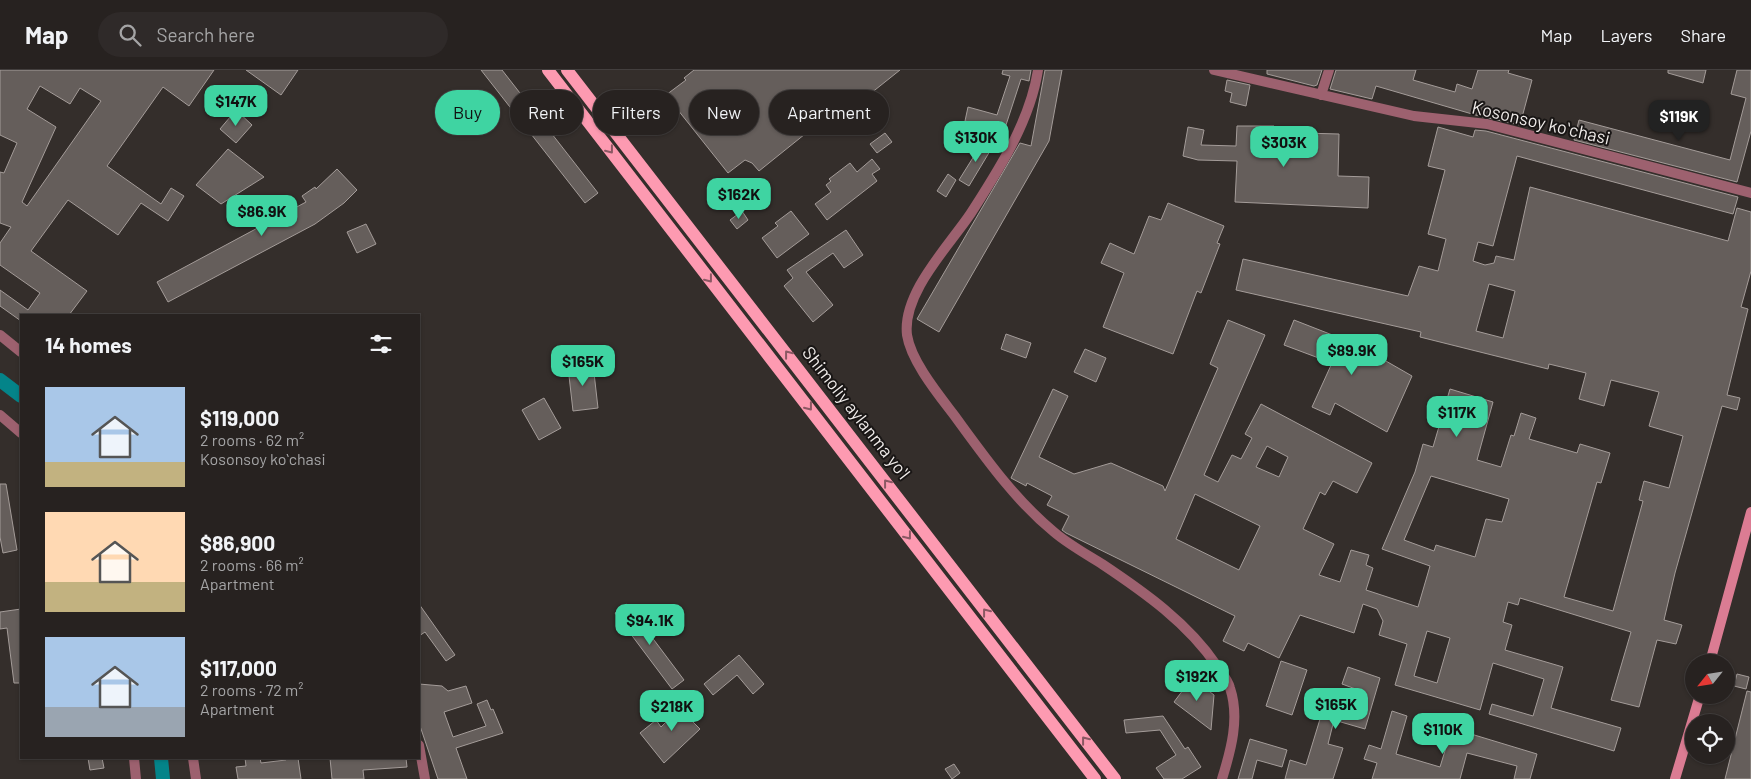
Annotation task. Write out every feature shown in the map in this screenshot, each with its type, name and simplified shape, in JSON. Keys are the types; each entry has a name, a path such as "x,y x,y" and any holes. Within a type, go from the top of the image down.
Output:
{"main road":[{"name":"Shimoliy aylanma yoʻl","path":"548,70 1095,779"},
{"name":"Shimoliy aylanma yoʻl","path":"567,70 1115,779"},
{"path":"640,190 652,179"},
{"path":"851,462 864,452"},
{"path":"1712,654 1751,512"},
{"path":"1675,779 1697,704"}],"street":[{"path":"1038,70 1030,103 1005,158 970,214 916,292 910,307 907,337 914,357 941,398 1026,507 1056,534 1155,602 1205,648 1230,686 1234,706 1234,728 1222,779"},
{"name":"Kosonsoy koʻchasi","path":"1214,70 1414,116 1487,124 1751,193"},
{"path":"1321,96 1329,70"},
{"path":"0,335 20,351"},
{"path":"0,415 20,433"},
{"path":"420,752 425,779"},
{"path":"134,759 136,779"},
{"path":"193,759 196,779"}],"building":[{"path":"0,70 214,70 189,106 163,87 107,166 161,204 171,188 184,196 168,221 141,203 118,235 68,200 31,251 87,291 70,314 20,314 20,320 0,306 0,290 28,310 40,293 0,265 0,243 11,227 0,223 0,172 4,173 17,143 0,135","holes":["40,86 70,104 80,88 101,101 27,206 22,202 56,127 27,109"]},
{"path":"246,70 298,70 281,95"},
{"path":"481,70 502,70 518,90 510,90 510,107 500,94 500,90 497,90"},
{"path":"694,70 900,70 875,90 769,90 769,135 804,135 759,171 752,163 745,160 728,173 698,135 759,135 759,90 689,90 689,124 679,111 679,90 673,90 686,80 684,78"},
{"path":"1003,70 1031,70 1029,81 1021,79 1004,131 965,121 968,107 997,115 1010,76 1002,74"},
{"path":"1045,70 1062,70 1049,141 939,332 917,319 1020,143 1031,146"},
{"path":"1267,70 1322,70 1317,85 1314,86 1267,74"},
{"path":"1336,70 1416,70 1413,80 1455,92 1457,84 1472,89 1478,70 1509,70 1508,73 1532,80 1520,125 1479,116 1376,86 1372,99 1330,89"},
{"path":"1668,70 1706,70 1703,83 1668,73"},
{"path":"1737,70 1751,70 1751,131 1737,182 1574,140 1579,120 1730,160 1746,98 1731,94"},
{"path":"1227,80 1250,85 1246,106 1230,102 1232,93 1225,91"},
{"path":"236,110 252,125 236,143 220,129"},
{"path":"1237,126 1274,126 1274,138 1302,138 1302,133 1339,134 1338,176 1369,177 1368,208 1235,202 1237,161 1198,160 1183,156 1188,127 1204,130 1201,145 1236,146"},
{"path":"1438,127 1473,137 1475,130 1486,131 1738,197 1733,214 1517,156 1493,246 1478,242 1473,261 1485,265 1494,263 1496,256 1514,260 1530,187 1728,241 1737,208 1751,212 1751,271 1741,307 1748,309 1727,395 1740,398 1737,410 1722,406 1675,573 1664,620 1682,625 1676,644 1657,640 1639,707 1611,700 1631,632 1520,598 1518,605 1508,602 1503,622 1512,625 1505,650 1563,667 1551,708 1621,728 1614,751 1489,714 1492,704 1533,716 1544,679 1493,663 1480,710 1395,685 1407,644 1379,635 1383,621 1377,609 1363,604 1354,633 1300,615 1279,658 1248,643 1244,651 1223,641 1235,616 1066,533 1062,530 1069,516 1047,505 1052,496 1027,483 1026,486 1011,478 1053,389 1068,396 1039,457 1074,474 1111,463 1163,486 1165,491 1218,368 1210,364 1228,320 1265,335 1204,475 1218,482 1232,455 1241,459 1252,438 1245,434 1261,404 1372,463 1357,493 1333,481 1325,495 1320,492 1303,529 1334,544 1319,575 1340,582 1351,550 1369,555 1366,565 1373,568 1366,590 1418,607 1430,566 1382,549 1415,472 1423,444 1433,447 1450,389 1493,402 1477,460 1501,467 1511,435 1514,436 1521,413 1536,418 1529,439 1577,453 1580,444 1610,453 1601,483 1597,482 1564,597 1613,611 1643,501 1639,500 1644,481 1669,488 1683,436 1649,426 1659,392 1611,380 1604,406 1579,399 1586,373 1549,364 1548,369 1420,337 1421,332 1236,290 1243,259 1408,296 1419,266 1438,271 1446,239 1428,234 1445,170 1428,166","holes":["1489,284 1515,291 1503,338 1476,331","1267,446 1288,457 1279,477 1256,467","1431,476 1509,499 1502,522 1486,519 1475,557 1436,545 1434,551 1404,540","1195,494 1260,526 1239,570 1176,539","1427,631 1450,638 1437,683 1414,676"]},
{"path":"532,135 553,135 598,193 585,203"},
{"path":"882,135 887,135 892,142 877,153 870,144"},
{"path":"984,140 993,146 969,186 959,180"},
{"path":"228,149 264,177 221,204 196,185"},
{"path":"872,159 880,169 872,174 877,181 827,220 815,204 831,192 826,185 831,181 829,179 850,163 857,172"},
{"path":"337,169 357,190 344,203 315,224 168,302 157,282 306,202 302,196 315,187 316,189"},
{"path":"948,174 956,180 946,197 937,191"},
{"path":"1168,203 1224,226 1217,243 1220,244 1201,293 1197,291 1173,354 1103,327 1124,273 1101,263 1110,243 1134,254 1149,216 1161,220"},
{"path":"742,211 748,220 737,229 730,220"},
{"path":"791,211 809,234 777,258 762,238 778,226 775,223"},
{"path":"366,224 376,244 357,253 347,232"},
{"path":"846,230 863,255 844,268 833,253 806,272 833,305 813,322 784,286 793,278 787,270"},
{"path":"1294,320 1358,345 1412,376 1387,432 1335,403 1330,415 1312,407 1332,363 1284,345"},
{"path":"1006,334 1031,343 1026,358 1001,349"},
{"path":"1085,349 1106,358 1096,382 1074,372"},
{"path":"593,364 598,408 573,411 568,367"},
{"path":"544,398 561,428 539,440 522,410"},
{"path":"0,484 6,484 17,550 3,553 0,537"},
{"path":"627,604 684,680 672,689 615,613"},
{"path":"420,605 455,655 446,661 425,632 420,635"},
{"path":"20,609 20,683 14,683 7,628 0,629 0,612"},
{"path":"739,655 764,684 753,694 737,675 713,695 704,684"},
{"path":"1281,661 1307,670 1292,715 1266,706"},
{"path":"1348,667 1380,678 1365,729 1334,720 1328,744 1343,748 1333,779 1285,779 1290,760 1306,765 1324,706 1354,715 1361,691 1342,684"},
{"path":"1737,674 1749,677 1746,689 1735,686"},
{"path":"1192,678 1214,695 1211,730 1174,702"},
{"path":"420,684 442,686 448,691 466,686 472,703 444,712 453,737 486,726 477,704 487,700 503,733 456,748 467,779 438,779 420,726"},
{"path":"1747,691 1751,692 1751,779 1725,779 1729,764 1735,764 1735,739"},
{"path":"688,700 699,711 691,720 700,729 664,763 640,733 656,720 661,727"},
{"path":"1392,711 1407,716 1396,754 1440,767 1448,741 1434,737 1438,724 1537,754 1530,779 1514,779 1517,766 1467,753 1460,779 1372,779 1377,763 1364,759 1369,745 1381,749"},
{"path":"1163,716 1185,749 1188,747 1201,767 1182,779 1164,779 1156,768 1176,755 1160,730 1126,733 1124,720"},
{"path":"1250,739 1287,750 1282,767 1257,760 1252,779 1238,779"},
{"path":"88,759 102,759 104,768 90,770"},
{"path":"245,759 260,759 261,763 298,759 301,779 238,779 236,767 246,766"},
{"path":"330,759 406,759 407,767 363,770 364,779 332,779"},
{"path":"954,764 960,773 952,779 945,769"}],"waterway":[{"path":"0,380 20,395"},
{"path":"161,759 163,779"}]}
